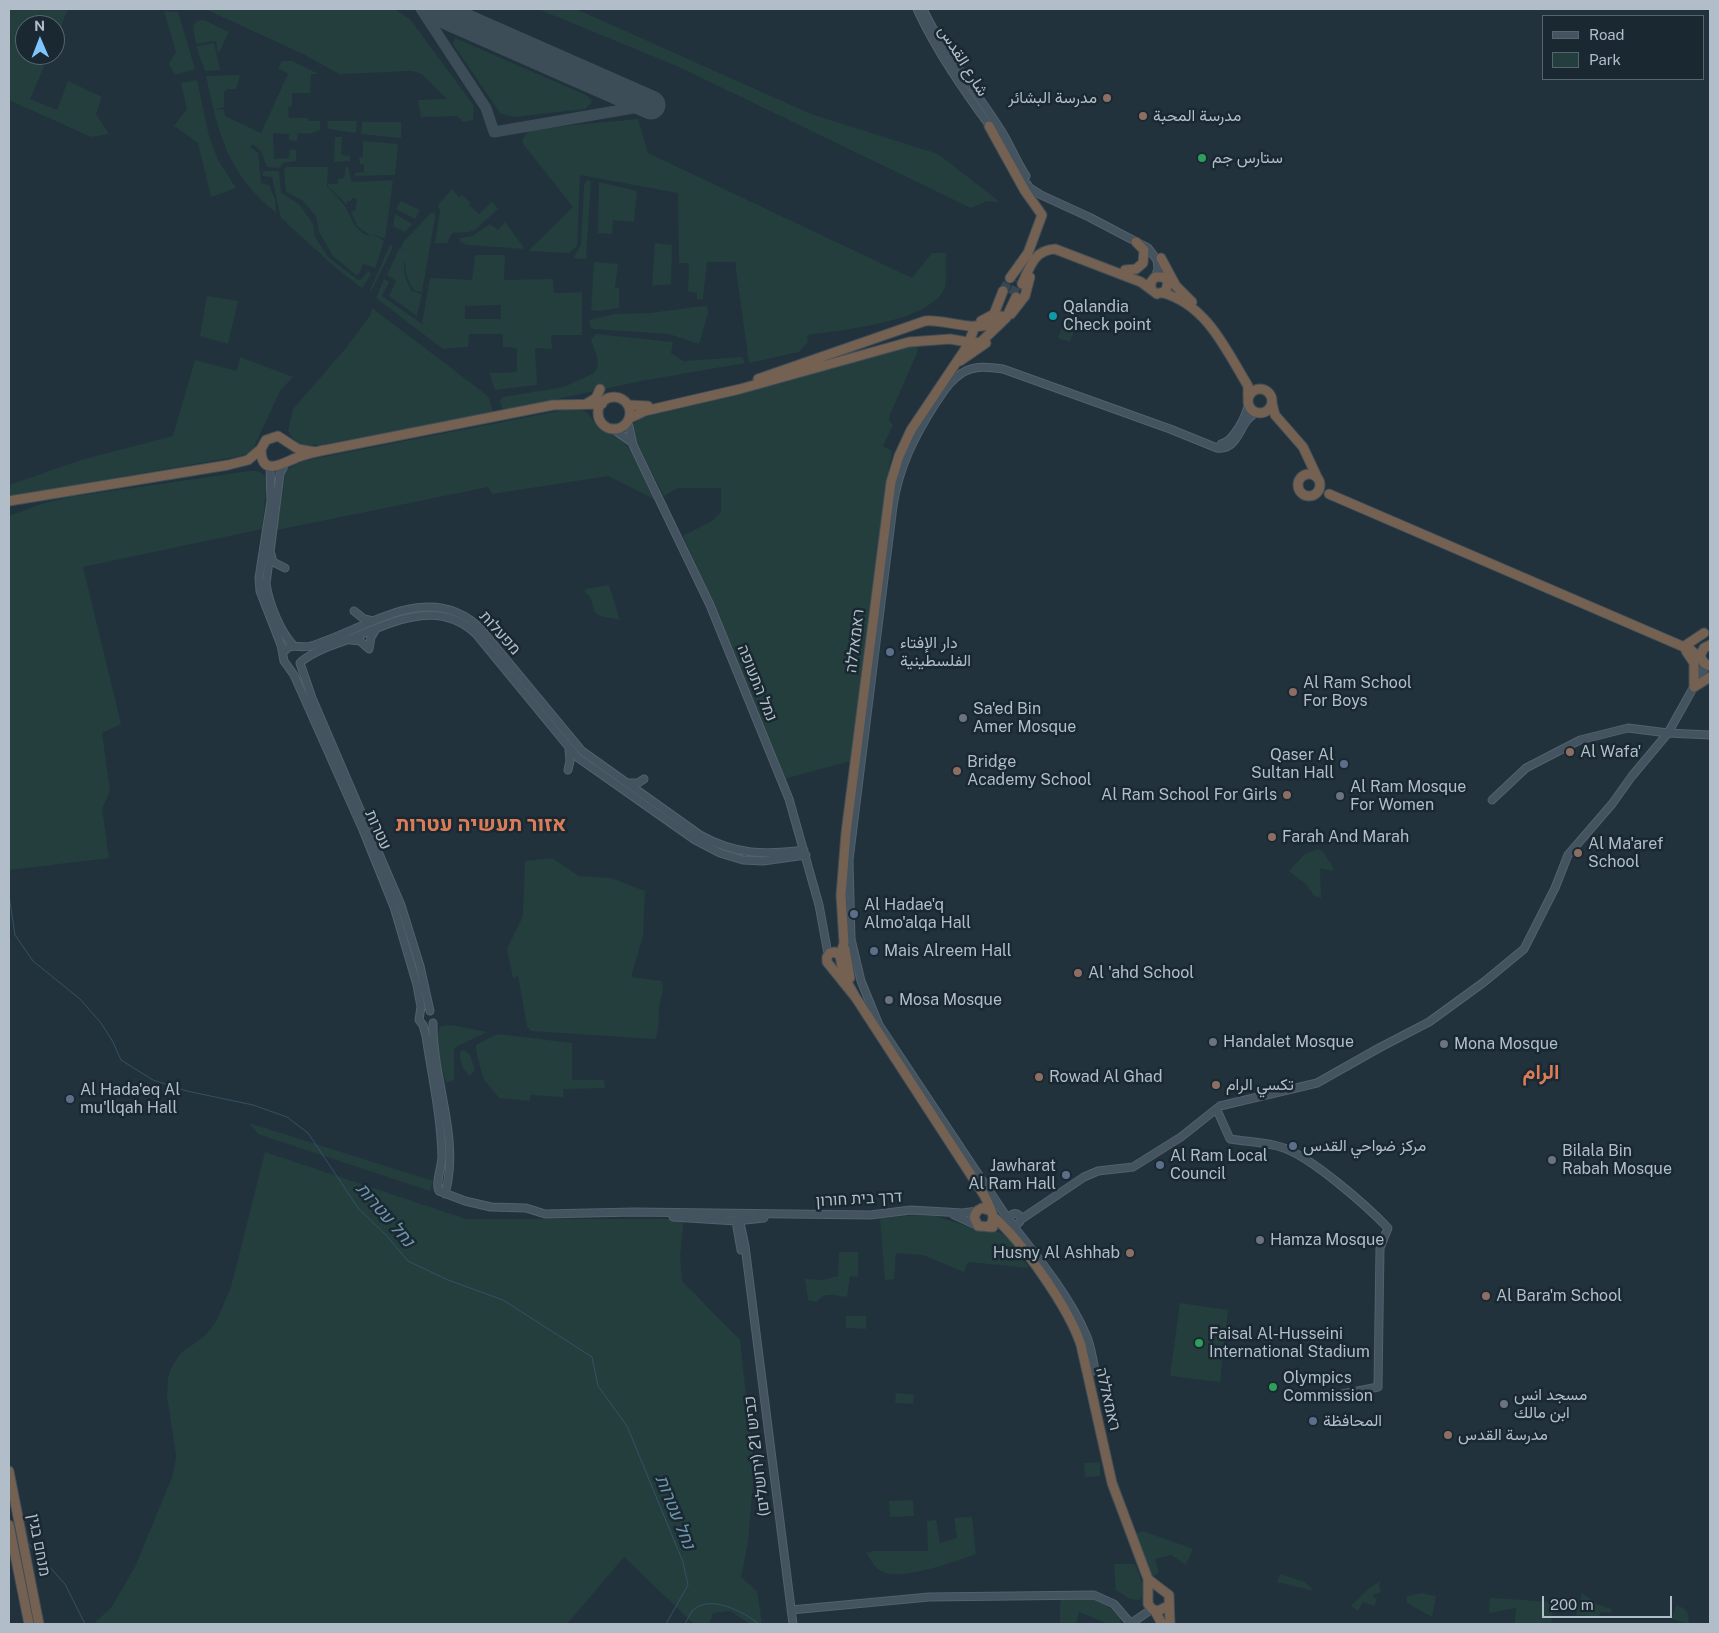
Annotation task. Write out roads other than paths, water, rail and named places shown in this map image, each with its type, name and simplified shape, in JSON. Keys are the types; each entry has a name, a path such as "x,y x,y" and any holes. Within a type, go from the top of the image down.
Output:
{"highway":[{"path":"989,126 1025,192 1042,215 1016,281"},
{"path":"1125,270 1136,270 1143,263 1144,250 1136,242"},
{"path":"1016,281 1032,256 1044,246 1058,244 1125,270 1167,281 1196,305"},
{"path":"1016,281 1036,256 1042,252 1055,249 1141,282 1157,294 1163,293 1186,303 1208,322 1218,335 1248,386 1248,401 1260,413 1269,414 1297,444 1306,462 1306,474 1299,481 1300,491 1308,495 1318,485"},
{"path":"962,325 986,319 994,314 1012,296 1025,296 1037,262 1044,253 1055,249"},
{"path":"1162,258 1176,286 1212,321 1248,381 1257,390 1268,392 1275,415 1303,447 1318,485"},
{"path":"1151,288 1154,277"},
{"path":"1163,293 1167,281"},
{"path":"628,406 653,405 752,384 925,321 933,320 975,326 991,323 1000,318 1012,296"},
{"path":"584,404 598,413 603,424 613,429 622,428 629,420 645,411 893,345 922,340 950,339 981,342 1006,318 1012,296"},
{"name":"ראמאללה","path":"953,368 992,338 1012,296"},
{"name":"ראמאללה","path":"975,326 961,356 907,439 896,466 889,493 846,833 841,895 842,945 835,957 856,998 980,1189 992,1214 1014,1237 1064,1310 1078,1337 1112,1483 1148,1579 1147,1598"},
{"path":"950,339 958,343 961,356"},
{"path":"584,404 596,398 600,389"},
{"path":"1248,401 1257,390"},
{"path":"598,413 602,404 608,398 616,397 623,400 628,406 629,420"},
{"path":"1260,413 1272,403"},
{"path":"228,464 278,467 323,450 546,406 602,404"},
{"path":"9,501 248,460 261,449 266,440 274,436 283,437 302,451 323,450"},
{"path":"287,462 292,452 290,444"},
{"path":"261,449 262,458 269,465"},
{"path":"1306,474 1312,475 1318,485 1330,494 1682,644 1706,663"},
{"path":"9,508 28,499 50,494"},
{"path":"1682,644 1704,633"},
{"path":"1682,644 1709,645"},
{"path":"1682,644 1694,663 1694,687"},
{"path":"1706,663 1701,653 1709,645"},
{"path":"1694,687 1710,677"},
{"path":"843,934 847,966 856,998"},
{"path":"980,1189 982,1199 974,1217 978,1226 1004,1230 1014,1237"},
{"path":"978,1210 985,1208 992,1214 992,1223 988,1227"},
{"name":"מנחם בגין","path":"9,1471 39,1624"},
{"name":"מנחם בגין","path":"9,1524 29,1624"},
{"name":"ראמאללה","path":"1148,1579 1160,1589"},
{"path":"1162,1624 1147,1598 1152,1590 1160,1589 1169,1595 1170,1624"},
{"path":"1153,1610 1162,1611 1168,1606"}],"street":[{"name":"شارع القدس","path":"917,9 935,45 1025,182 1035,192 1136,242 1156,256 1158,269 1154,277"},
{"name":"شارع القدس","path":"923,9 980,102 1000,128 1022,171 1033,185 1150,245 1162,258"},
{"path":"1162,258 1167,281"},
{"path":"1095,1371 1084,1331 1025,1240 879,1025 861,981 852,939 849,860 896,484 912,442 946,388 961,374 977,367 1003,369 1184,434 1217,448 1224,449 1249,417 1260,413"},
{"path":"1236,435 1246,414 1248,401"},
{"name":"נמל התעופה","path":"629,420 633,445"},
{"name":"נמל התעופה","path":"613,429 623,434 633,445 710,605 789,799 805,852 826,942 835,957"},
{"path":"269,465 271,501 259,584 261,597 283,652 284,661 288,665 296,666 301,662 303,655 285,635 268,595 266,578 280,474 287,462"},
{"path":"270,551 273,562 284,568"},
{"name":"מפעלות","path":"301,662 347,640 400,611 425,607 449,610 467,617 482,629 576,745 627,783 636,794"},
{"path":"347,640 360,641 369,649 375,625 354,611"},
{"name":"מפעלות","path":"296,647 310,646 402,618 425,614 450,618 463,624 476,634 569,749 583,762 636,794"},
{"path":"283,652 286,648 296,647"},
{"name":"עטרות","path":"301,662 312,698 401,905 420,966 430,1011"},
{"path":"1011,1222 1010,1216 1018,1217 1043,1204 1084,1177 1098,1171 1134,1167 1181,1137 1220,1106 1317,1083 1429,1022 1524,949 1555,888 1568,855 1668,734 1706,663"},
{"name":"עטרות","path":"288,665 306,701 382,876 413,968 420,1014"},
{"path":"1492,800 1526,768 1580,740 1628,728 1668,734 1710,735"},
{"path":"568,770 570,761 569,749"},
{"path":"627,783 638,783 644,779"},
{"path":"636,794 695,840 720,854 754,861 805,852"},
{"path":"430,1011 434,1015 433,1023 448,1135 448,1169 445,1194 437,1187 442,1168 441,1136 423,1025 419,1020 420,1014 430,1011"},
{"path":"423,1025 433,1023"},
{"path":"1217,1110 1230,1139 1274,1145 1311,1162 1372,1212 1388,1228 1380,1248 1378,1387 1332,1396 1320,1395"},
{"name":"דרך בית חורון","path":"445,1194 474,1203 526,1208 545,1214 634,1212 751,1219 782,1215"},
{"path":"996,1199 1018,1217 1025,1240"},
{"name":"דרך בית חורון","path":"634,1212 722,1220 782,1215 870,1215 911,1210 963,1213 978,1210"},
{"name":"דרך בית חורון","path":"937,1211 968,1220 978,1226"},
{"name":"כביש 21 (ירושלים)","path":"738,1218 793,1624"},
{"path":"722,1220 731,1224 741,1235 751,1219"},
{"path":"792,1610 929,1597 1094,1594 1114,1604 1131,1624 1147,1608 1147,1598"},
{"path":"1143,1614 1153,1610"}],"waterway":[{"name":"נחל עטרות","path":"9,895 15,935 33,961 80,999 101,1023 113,1042 121,1060 153,1080 187,1091 253,1105 287,1117 308,1133 358,1208 386,1235 408,1261 448,1280 503,1300 592,1357 598,1386 627,1426 683,1562 688,1585 666,1624"},
{"path":"27,1542 65,1584 85,1624"},
{"path":"685,1624 693,1610 709,1604 727,1606 745,1614 759,1624"}],"tunnel":[{"path":"1003,291 1010,278"},
{"path":"1012,295 1019,282"}],"place":[{"name":"مدرسة البشائر","path":"1107,98"},
{"name":"مدرسة المحبة","path":"1143,116"},
{"name":"ستارس جم","path":"1202,158"},
{"name":"Qalandia Check point","path":"1053,316"},
{"name":"دار الإفتاء الفلسطينية","path":"890,652"},
{"name":"Al Ram School For Boys","path":"1293,692"},
{"name":"Sa'ed Bin Amer Mosque","path":"963,718"},
{"name":"Al Wafa'","path":"1570,752"},
{"name":"Qaser Al Sultan Hall","path":"1344,764"},
{"name":"Bridge Academy School","path":"957,771"},
{"name":"Al Ram School For Girls","path":"1287,795"},
{"name":"Al Ram Mosque For Women","path":"1340,796"},
{"name":"Farah And Marah","path":"1272,837"},
{"name":"Al Ma'aref School","path":"1578,853"},
{"name":"Al Hadae'q Almo'alqa Hall","path":"854,914"},
{"name":"Mais Alreem Hall","path":"874,951"},
{"name":"Al 'ahd School","path":"1078,973"},
{"name":"Mosa Mosque","path":"889,1000"},
{"name":"Handalet Mosque","path":"1213,1042"},
{"name":"Mona Mosque","path":"1444,1044"},
{"name":"Rowad Al Ghad","path":"1039,1077"},
{"name":"تكسي الرام","path":"1216,1085"},
{"name":"Al Hada'eq Al mu'llqah Hall","path":"70,1099"},
{"name":"مركز ضواحي القدس","path":"1293,1146"},
{"name":"Bilala Bin Rabah Mosque","path":"1552,1160"},
{"name":"Al Ram Local Council","path":"1160,1165"},
{"name":"Jawharat Al Ram Hall","path":"1066,1175"},
{"name":"Hamza Mosque","path":"1260,1240"},
{"name":"Husny Al Ashhab","path":"1130,1253"},
{"name":"Al Bara'm School","path":"1486,1296"},
{"name":"Faisal Al-Husseini International Stadium","path":"1199,1343"},
{"name":"Olympics Commission","path":"1273,1387"},
{"name":"مسجد انس ابن مالك","path":"1504,1404"},
{"name":"المحافظة","path":"1313,1421"},
{"name":"مدرسة القدس","path":"1448,1435"}],"district":[{"name":"אזור תעשיה עטרות","path":"481,825"},
{"name":"الرام","path":"1541,1073"}]}
